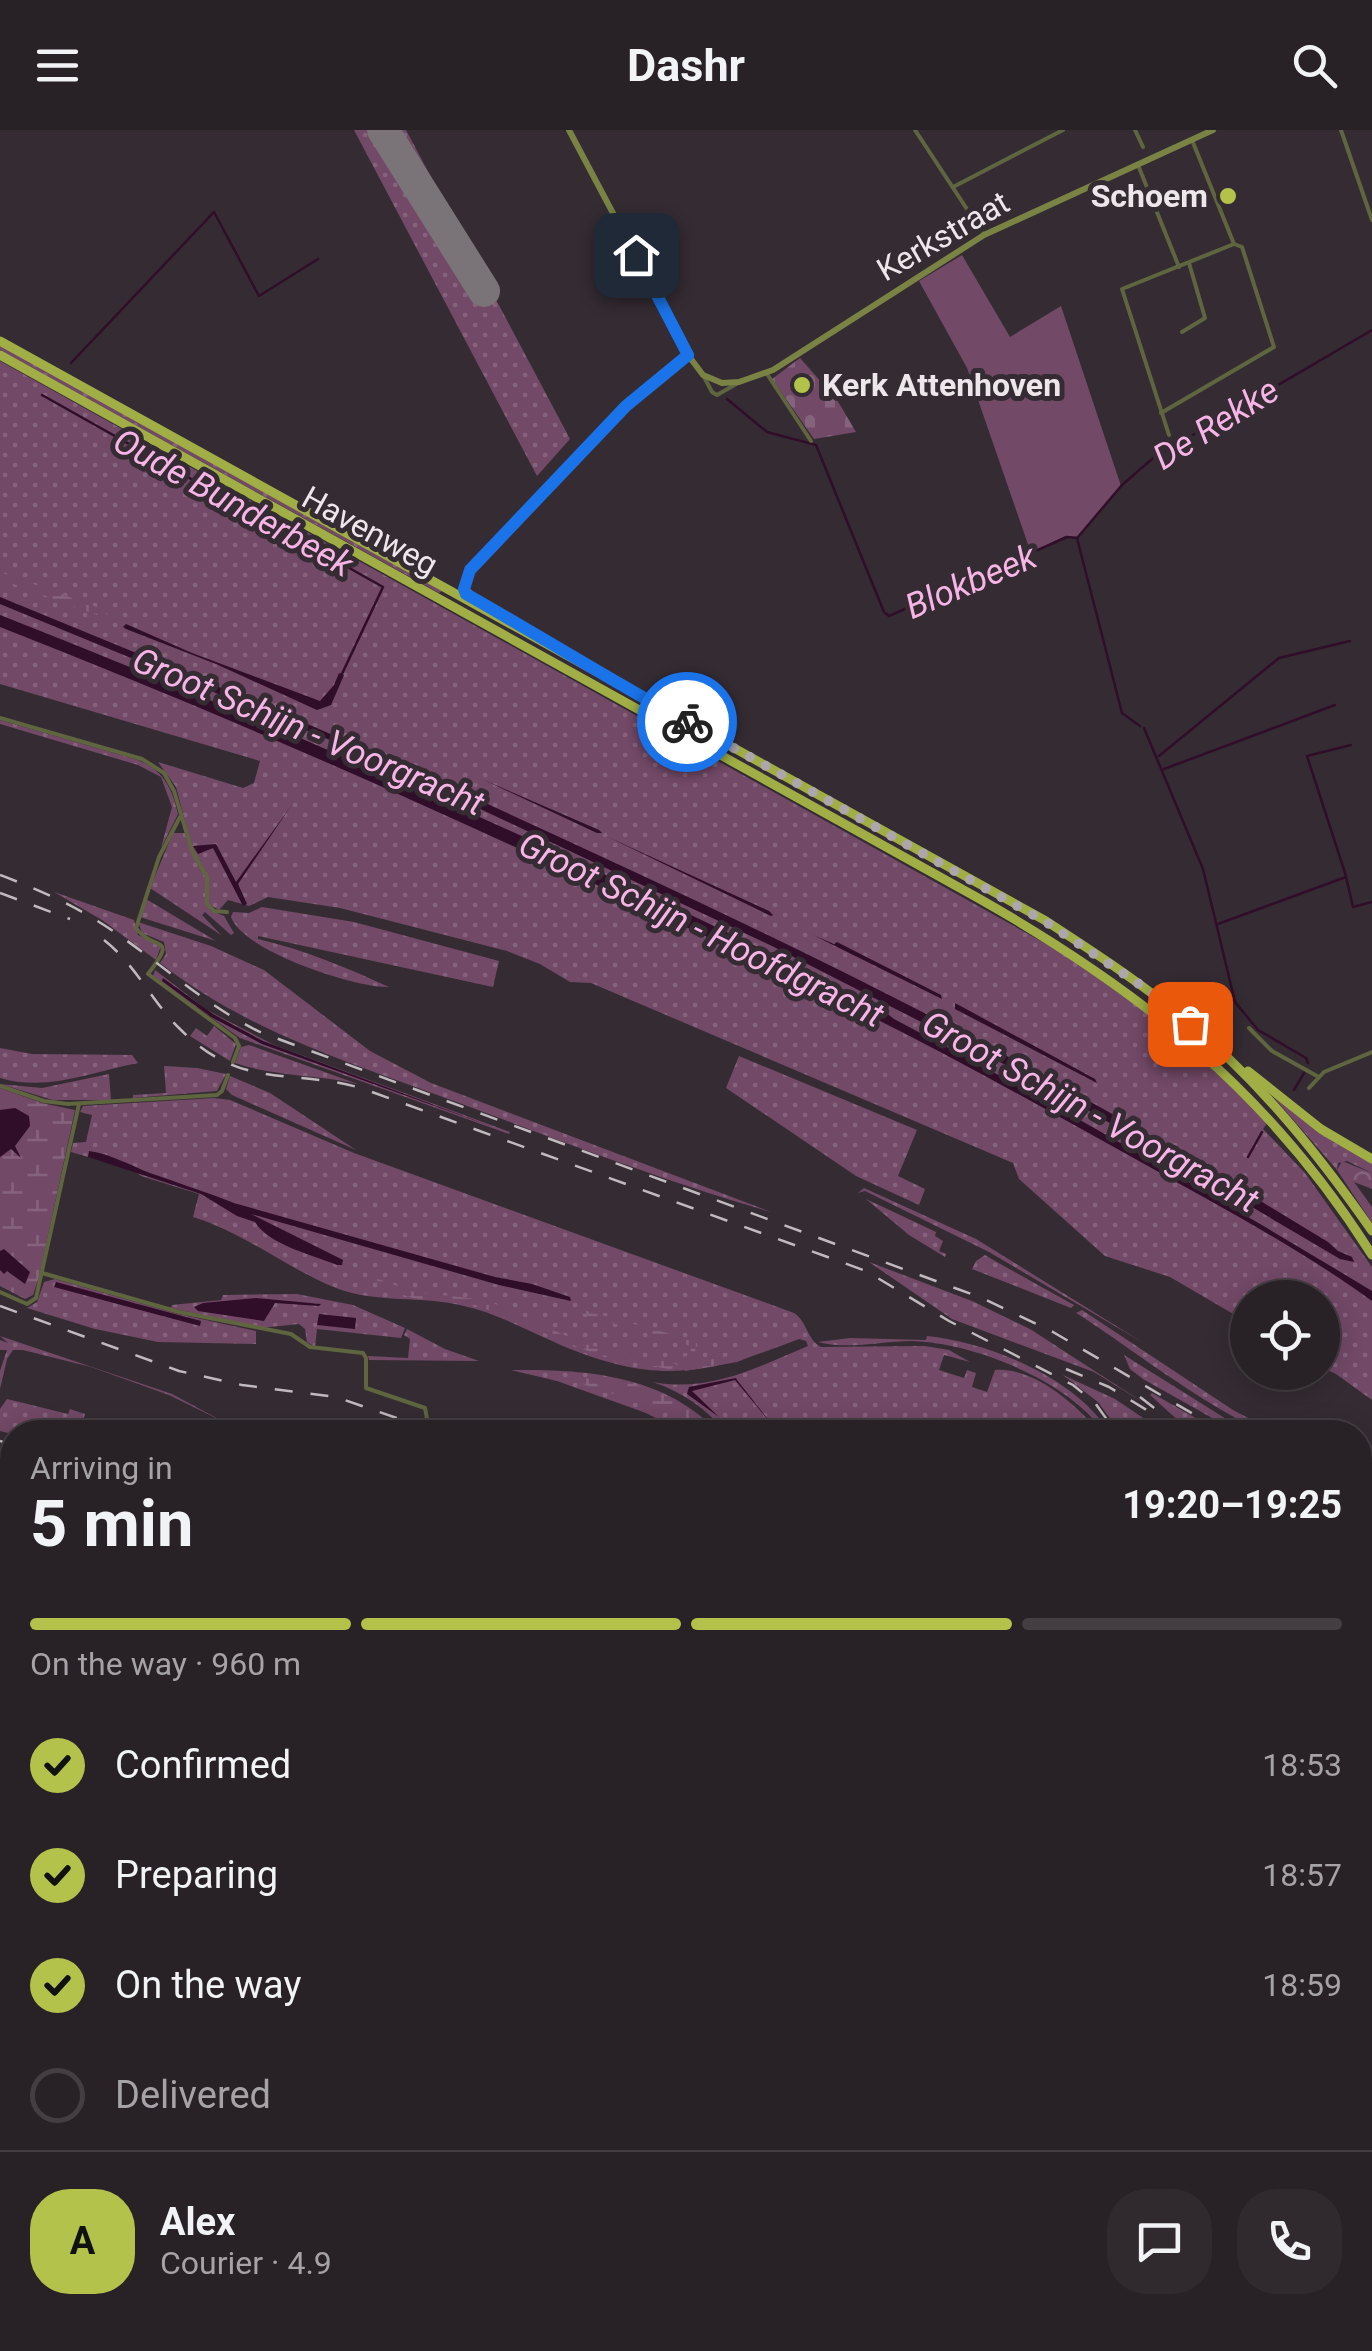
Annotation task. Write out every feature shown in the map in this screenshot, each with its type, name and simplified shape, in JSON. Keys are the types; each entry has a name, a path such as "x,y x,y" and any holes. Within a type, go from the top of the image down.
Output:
{"highway":[{"name":"Havenweg","path":"0,341 1046,922 1174,1010 1236,1066 1284,1115 1372,1230"},
{"name":"Havenweg","path":"0,355 978,898 1091,966 1169,1023 1274,1124 1324,1185 1372,1255"},
{"path":"349,532 447,583 457,582 470,570"},
{"path":"470,570 463,584 466,594 585,666"},
{"path":"1174,1010 1310,1120 1372,1159"}],"main road":[{"path":"569,130 688,355 704,375 722,382 739,382"},
{"name":"Kerkstraat","path":"739,382 781,366 984,235 1214,130"}],"street":[{"path":"915,130 984,235"},
{"path":"1135,130 1143,147"},
{"path":"1341,130 1372,220"},
{"path":"953,188 1060,131"},
{"path":"1192,140 1234,244"},
{"path":"1138,165 1179,267"},
{"path":"1161,414 1274,349 1242,247 1234,244 1122,290 1161,414 1169,435"},
{"path":"1182,332 1205,318 1189,263"},
{"path":"470,570 626,406 688,355"},
{"path":"766,372 811,441"},
{"path":"704,375 717,395 739,382"},
{"path":"0,718 154,765 170,781 192,851 206,877 207,904 227,912"},
{"path":"180,816 158,857 136,928 163,947 163,955 148,974 236,1038 238,1046 232,1062"},
{"path":"1249,1028 1272,1050 1317,1076"},
{"path":"1309,1088 1317,1076 1338,1064 1372,1052"},
{"path":"0,1086 44,1101 79,1104 217,1094 228,1075"},
{"path":"0,1292 31,1304 36,1298 79,1104"},
{"path":"42,1273 179,1312 291,1334 310,1347 363,1354 366,1388 427,1409 428,1420"}],"green space":[{"path":"354,130 406,130 570,439 537,476"},
{"path":"962,255 1010,337 1061,306 1121,486 1078,537 1065,536 1031,553 967,368 919,281"},
{"path":"0,345 442,591 439,593 0,350"},
{"path":"800,358 837,400 856,432 814,439 772,379"},
{"path":"0,361 1057,950 1117,989 1182,1040 1268,1122 1263,1129 1305,1173 1372,1267 1372,1400 1340,1377 1340,1280 1230,1280 1230,1312 1170,1277 1105,1256 1019,1179 1013,1163 591,983 570,982 507,951 340,908 268,897 249,906 228,900 219,910 208,904 210,910 224,916 234,933 231,935 205,912 202,915 221,935 150,888 173,833 188,833 176,787 158,762 243,788 254,783 260,761 0,684"},
{"path":"0,572 102,609 113,621 0,579"},
{"path":"0,720 138,760 154,769 160,775 170,788 178,814 161,848 172,807 161,777 138,765 0,724"},
{"path":"54,892 134,920 138,935 161,946 156,960 102,920"},
{"path":"146,899 216,941 140,917"},
{"path":"262,907 354,922 499,961 493,987 258,936 389,987 302,966 257,943 231,917 233,912 249,913"},
{"path":"138,922 211,946 264,970 370,1051 431,1083 771,1212 615,1161 343,1061 267,1028 195,988 160,963 166,954 164,942 142,933"},
{"path":"155,970 207,1010 274,1045 510,1132 240,1038 153,976"},
{"path":"214,1026 236,1044 230,1061 190,1036 196,1028 207,1036"},
{"path":"249,1045 358,1084 235,1063 241,1047"},
{"path":"0,1048 32,1054 132,1055 138,1063 52,1082 17,1082 0,1078"},
{"path":"739,1056 917,1130 898,1176 925,1189 919,1205 856,1176 726,1088"},
{"path":"164,1066 226,1074 217,1091 133,1098 166,1093"},
{"path":"109,1074 111,1100 53,1100 0,1084 42,1088"},
{"path":"230,1076 270,1093 356,1150 232,1095 226,1089"},
{"path":"0,1088 75,1110 39,1277 33,1295 25,1299 0,1286"},
{"path":"1270,1093 1372,1161 1372,1173 1347,1161 1338,1163 1337,1170"},
{"path":"230,1100 354,1153 794,1313 821,1347 925,1346 949,1350 970,1362 944,1355 939,1370 964,1378 967,1370 976,1373 972,1387 987,1392 995,1370 1024,1374 1053,1389 1088,1420 714,1420 693,1402 653,1382 694,1384 733,1376 808,1346 806,1341 799,1339 709,1367 655,1370 596,1358 477,1309 368,1296 336,1288 230,1232 193,1217 199,1194 71,1152 73,1143 86,1142 92,1115 80,1112 83,1106"},
{"path":"1342,1161 1372,1173 1372,1189 1354,1182 1372,1207 1372,1223 1337,1170"},
{"path":"864,1188 976,1239 1142,1342 989,1252 865,1191 858,1193"},
{"path":"866,1199 936,1232 935,1236 943,1241 939,1251 945,1257 909,1235"},
{"path":"985,1255 1074,1305 1071,1308 972,1269"},
{"path":"869,1262 972,1301 1030,1329 1144,1403 1094,1372 952,1319"},
{"path":"375,1278 414,1292 487,1300 584,1344 676,1364 679,1368 672,1370 593,1353 476,1305 413,1298 379,1287"},
{"path":"55,1279 178,1314 256,1331 256,1344 158,1342 95,1329 27,1308 37,1302 44,1282"},
{"path":"297,1294 353,1305 405,1328 401,1338 317,1329 315,1347 307,1342 305,1329 299,1324 260,1328 171,1308 221,1300 223,1295"},
{"path":"572,1307 685,1338 692,1336 696,1344 694,1363 748,1352 781,1340 785,1343 737,1362 685,1371 683,1357 687,1356 690,1363 691,1346 572,1311"},
{"path":"1082,1310 1252,1420 1241,1420 1206,1401 1076,1313"},
{"path":"407,1329 479,1361 369,1360 368,1356 408,1358 410,1339 404,1335"},
{"path":"0,1336 172,1394 220,1420 169,1395 91,1367 23,1350 13,1350 7,1359 0,1389 0,1371 7,1350 0,1350 0,1340 8,1343"},
{"path":"927,1336 977,1346 1028,1366 1075,1395 1100,1420 1094,1420 1043,1381 962,1348 911,1341 840,1345 818,1342 850,1338 926,1340"},
{"path":"1124,1355 1228,1420 1216,1420 1130,1369"},
{"path":"511,1370 568,1371 623,1379 674,1398 705,1420 660,1420 557,1381"},
{"path":"1063,1375 1115,1399 1146,1420 1111,1420 1098,1402"},
{"path":"561,1377 617,1381 649,1389 678,1402 702,1420 682,1420 670,1412"},
{"path":"1152,1393 1199,1420 1178,1420"},
{"path":"7,1399 68,1414 70,1409 85,1414 83,1420 0,1420 0,1409"}],"water":[{"path":"0,597 277,711 283,707 287,715 344,740 354,732 352,741 373,752 916,1008 1127,1122 1230,1183 1234,1181 1234,1185 1352,1257 1354,1262 1340,1259 1047,1086 772,946 359,752 0,604"},
{"name":"Groot Schijn - Hoofdgracht","path":"0,615 445,801 880,1008 1372,1291 1372,1301 1234,1214 888,1025 429,808 0,627"},
{"path":"126,624 320,701 339,673 344,675 331,705 317,710 126,629"},
{"path":"484,780 599,830 602,833 597,833"},
{"path":"291,806 238,884 247,904 243,906 213,848 198,854 193,846 216,844 236,882"},
{"path":"608,837 769,911 773,915 771,916"},
{"path":"813,935 837,942 941,995 942,999"},
{"path":"163,978 213,1014 263,1041 493,1127 262,1044 211,1017"},
{"path":"955,1003 1095,1079 1097,1083 955,1009"},
{"path":"15,1108 29,1116 30,1126 15,1146 21,1158 11,1149 0,1157 0,1110"},
{"path":"89,1151 234,1203 532,1284 570,1297 571,1301 499,1285 251,1214 343,1260 342,1265 337,1265 281,1243 255,1222 201,1194 88,1157"},
{"path":"4,1249 30,1272 25,1284 0,1270 0,1251"},
{"path":"56,1282 201,1321 200,1326 54,1287"},
{"path":"256,1298 321,1304 275,1303 264,1321 198,1311 194,1307"},
{"path":"319,1314 356,1318 355,1329 317,1325"},
{"path":"736,1378 769,1420 735,1380 692,1391 719,1417 687,1394 689,1387"}],"waterway":[{"name":"Oude Bunderbeek","path":"71,363 214,212 259,296 318,259"},
{"name":"De Rekke","path":"1078,537 1122,485 1152,459 1372,330"},
{"name":"Oude Bunderbeek","path":"42,395 383,587 341,676"},
{"name":"Blokbeek","path":"727,399 767,432 816,445 884,612 889,616 1067,537 1077,538 1122,713 1140,726"},
{"path":"1159,756 1279,658 1350,641"},
{"path":"1164,769 1335,705"},
{"name":"Blokbeek","path":"1144,728 1203,869 1235,1002 1258,1030 1306,1058 1308,1063"},
{"path":"1346,876 1307,756 1351,745"},
{"path":"1218,924 1346,877 1353,907 1372,902"},
{"name":"Blokbeek","path":"1294,1090 1304,1073"},
{"name":"Blokbeek","path":"1248,1157 1262,1132"}],"runway":[{"path":"383,130 484,291"}],"railway":[{"path":"0,875 100,922 203,998 262,1033 982,1298 1053,1332 1203,1420"},
{"path":"0,893 70,919"},
{"path":"104,940 180,1029 224,1062 267,1074 361,1088 866,1271 949,1321 1073,1385 1095,1403 1107,1420"},
{"path":"0,1306 179,1371 242,1385 336,1397 402,1420"},
{"path":"1066,1369 1109,1387 1150,1412"},
{"path":"1140,1397 1170,1420"}],"way so far":[{"path":"687,722 1046,922 1148,990 1190,1024"}],"place":[{"name":"Schoem","path":"1228,196"},
{"name":"Kerk Attenhoven","path":"802,385"}],"route":[{"path":"636,255 688,355 587,444 470,570 463,584 466,594 687,722"}],"water label":[{"name":"Groot Schijn - Voorgracht","path":"308,732"},
{"name":"Groot Schijn - Voorgracht","path":"1090,1112"}]}
